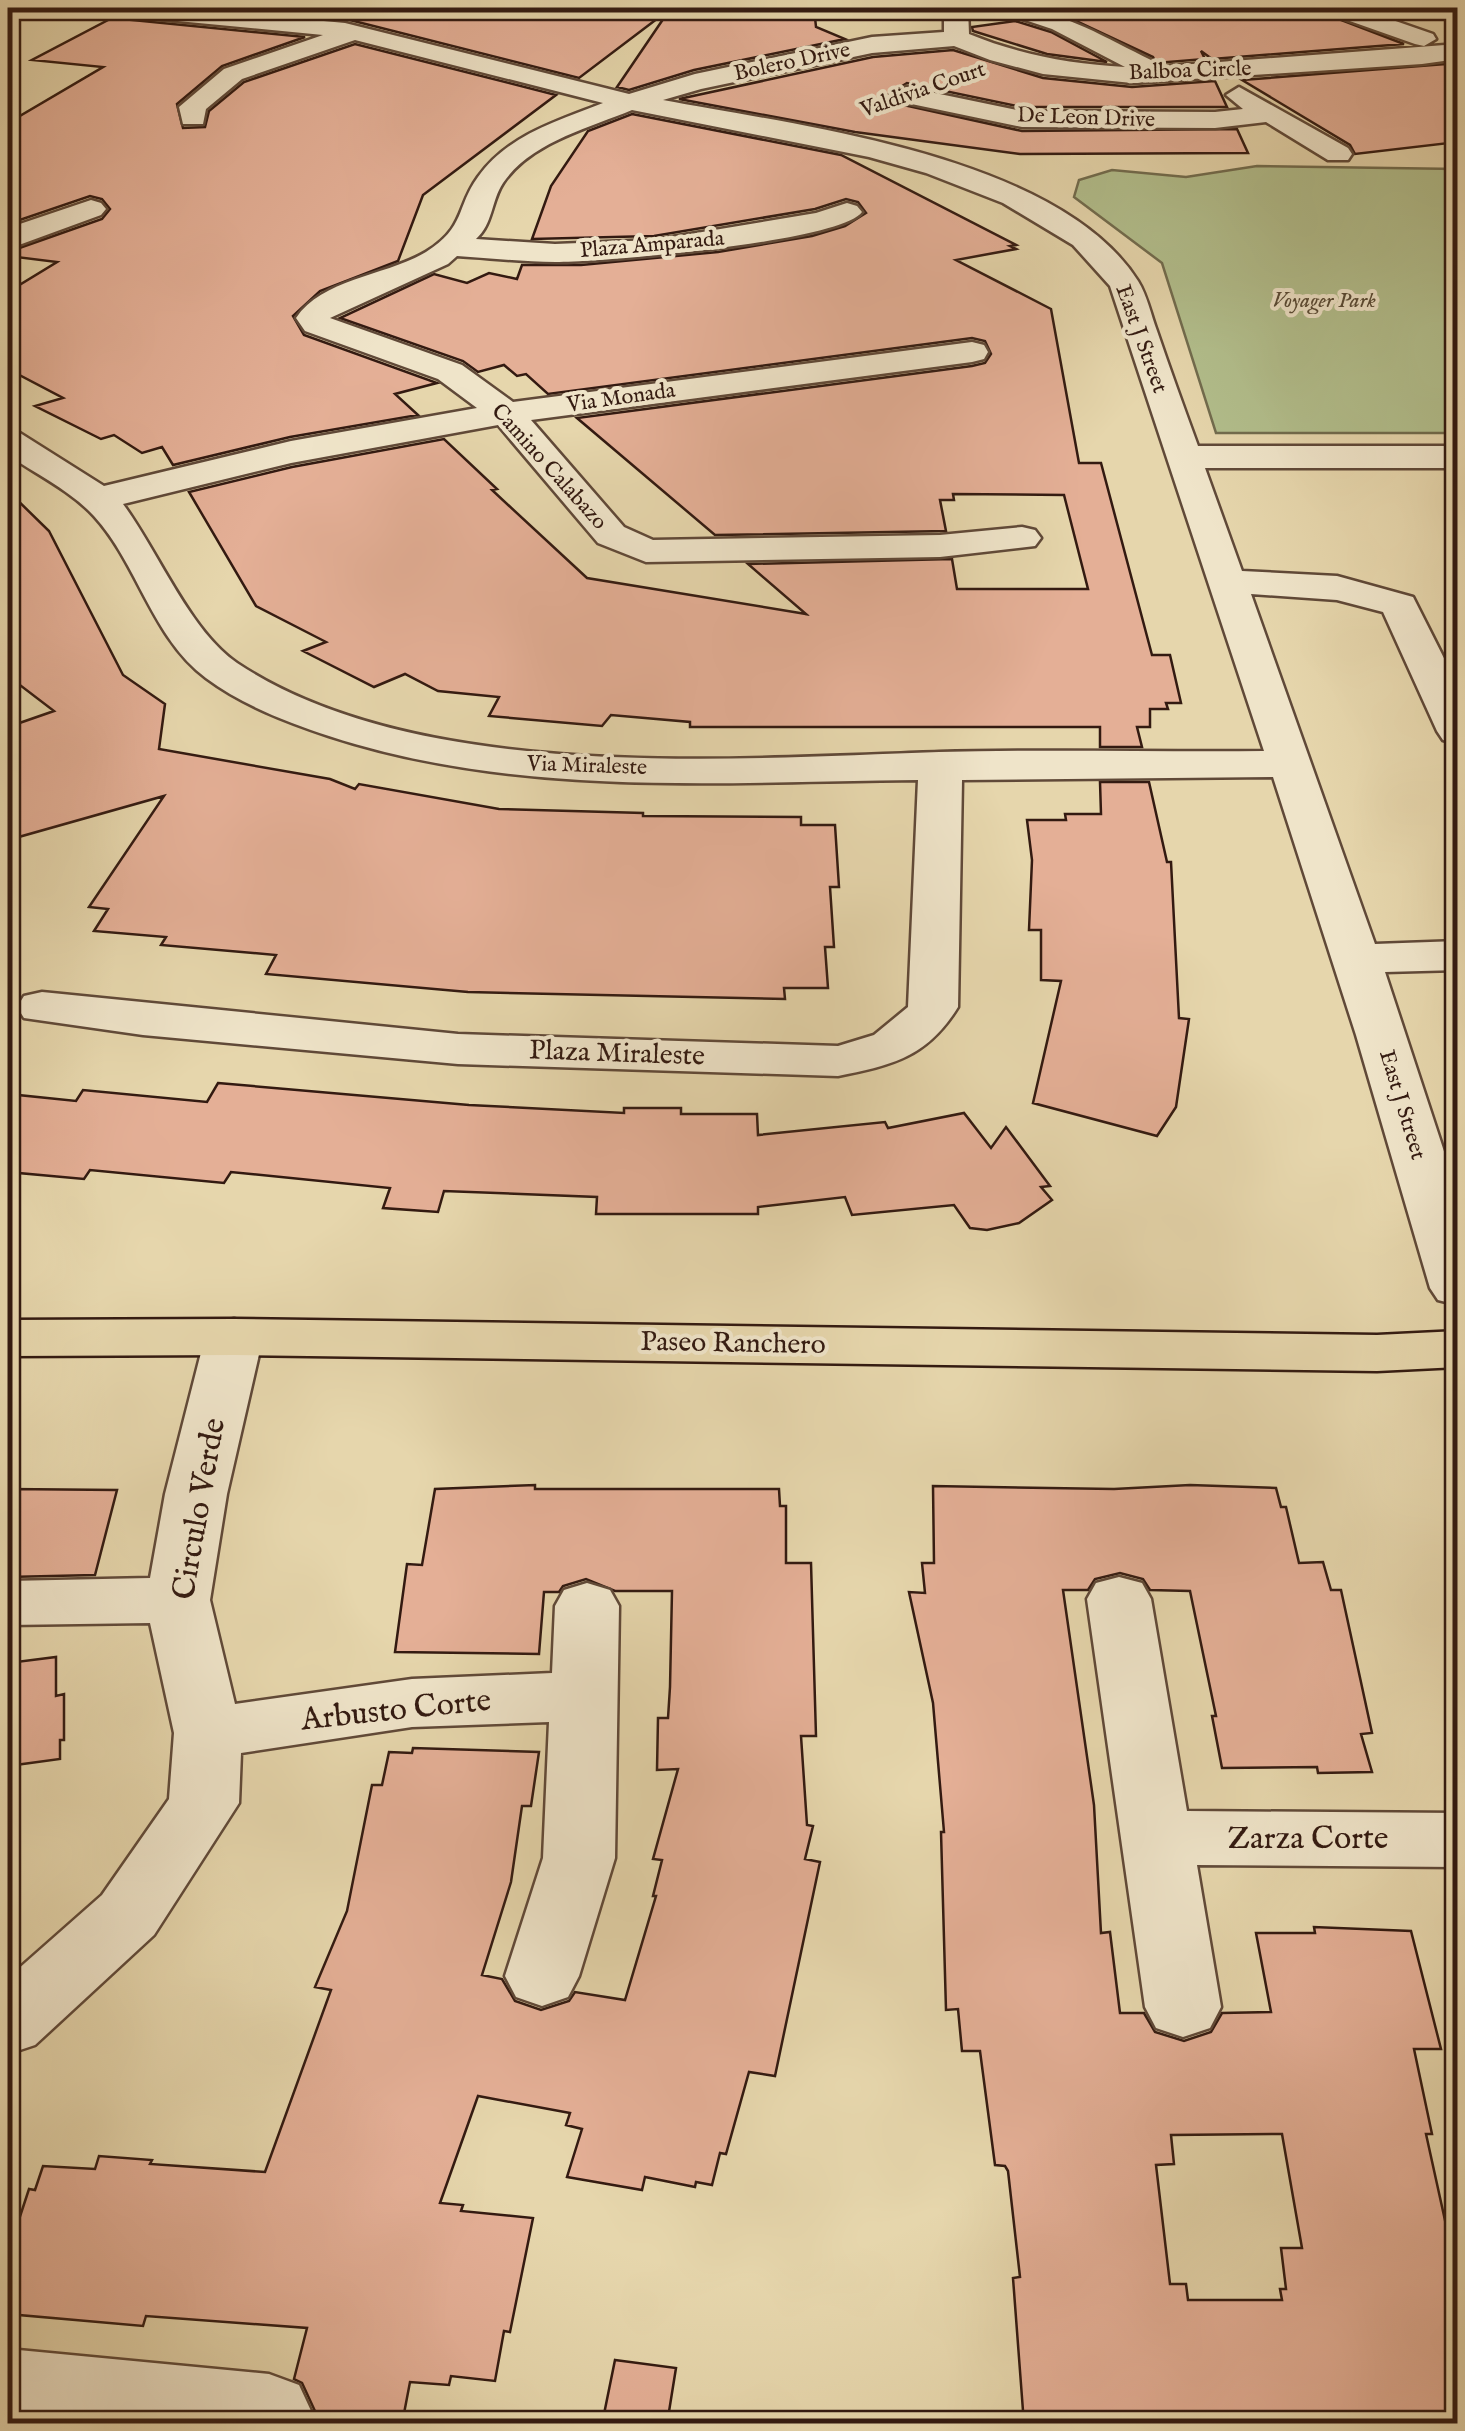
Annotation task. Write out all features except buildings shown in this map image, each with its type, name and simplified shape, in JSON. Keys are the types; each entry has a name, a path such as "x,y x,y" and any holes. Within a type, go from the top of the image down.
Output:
{"main road":[{"name":"Paseo Ranchero","path":"8,1338 234,1337 1305,1352 1458,1349"}],"street":[{"name":"East J Street","path":"115,8 208,11 350,31 630,102 873,149 936,167 1012,197 1084,239 1125,284 1291,764 1458,1288"},
{"path":"956,8 957,38"},
{"path":"1013,8 1133,58 1156,76"},
{"path":"1350,9 1446,50"},
{"path":"193,118 192,107 233,74 391,16"},
{"name":"Balboa Circle","path":"957,38 1014,60 1078,72 1156,76 1446,50"},
{"name":"Bolero Drive","path":"630,102 695,82 872,44 957,38"},
{"name":"Valdivia Court","path":"897,98 1014,60"},
{"path":"1208,73 1267,114 1338,154"},
{"name":"De Leon Drive","path":"897,98 1022,119 1215,120 1267,114"},
{"path":"454,247 472,227 488,180 520,150 548,134 630,102"},
{"path":"8,240 36,226 90,209"},
{"name":"Plaza Amparada","path":"454,247 556,253 654,249 822,222 847,212"},
{"name":"Camino Calabazo","path":"454,247 322,307 312,318 316,324 450,372 506,413 611,535 646,550 701,553 940,546 1022,538"},
{"name":"Via Monada","path":"97,499 291,452 506,413 972,352"},
{"name":"Via Miraleste","path":"8,440 111,512 196,650 254,692 337,726 444,753 567,768 1291,764"},
{"path":"1182,457 1458,457"},
{"path":"1228,582 1312,583 1368,592 1399,605 1458,731"},
{"name":"Plaza Miraleste","path":"42,1007 458,1049 838,1061 861,1057 900,1042 926,1020 933,1007 940,765"},
{"path":"1355,959 1458,955"},
{"name":"Circulo Verde","path":"8,2023 128,1915 204,1804 208,1733 178,1600 196,1494 234,1337"},
{"path":"1119,1599 1183,2008"},
{"path":"8,1603 178,1600"},
{"path":"542,1976 578,1858 587,1606"},
{"name":"Arbusto Corte","path":"208,1733 412,1703 584,1696"},
{"name":"Zarza Corte","path":"1158,1838 1458,1840"},
{"path":"8,2388 268,2413"}],"green space":[{"name":"Voyager Park","path":"1257,166 1457,169 1457,433 1216,433 1162,263 1074,197 1079,180 1112,170 1186,177"}]}
